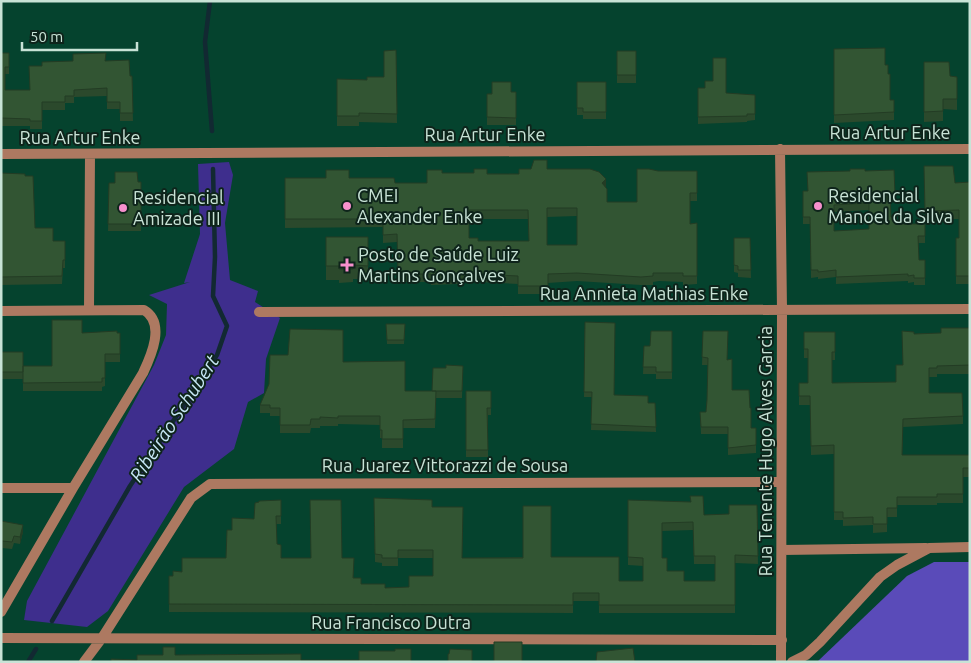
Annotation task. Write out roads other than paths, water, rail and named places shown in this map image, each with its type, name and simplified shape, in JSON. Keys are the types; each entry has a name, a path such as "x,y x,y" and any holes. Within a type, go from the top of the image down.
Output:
{"street":[{"name":"Rua Tenente Hugo Alves Garcia","path":"780,149 782,310 781,662"},
{"name":"Rua Artur Enke","path":"1,154 970,149"},
{"path":"88,310 90,154"},
{"name":"Rua Annieta Mathias Enke","path":"259,312 970,309"},
{"path":"1,311 144,310 150,315 155,336 152,353 146,366 1,612"},
{"name":"Rua Juarez Vittorazzi de Sousa","path":"84,662 102,638 192,498 210,484 237,482 781,482"},
{"path":"1,488 73,488"},
{"path":"782,550 970,547"},
{"path":"792,662 806,655 820,642 880,577 897,565 929,548"},
{"name":"Rua Francisco Dutra","path":"1,638 782,640"}],"waterway":[{"name":"Ribeirão Schubert","path":"210,1 205,42 212,131"},
{"name":"Ribeirão Schubert","path":"52,621 130,486 217,355 227,326 213,296 215,257 213,169"},
{"name":"Ribeirão Schubert","path":"28,662 36,649"}],"place":[{"name":"CMEI Alexander Enke","path":"347,206"},
{"name":"Residencial Manoel da Silva","path":"818,206"},
{"name":"Residencial Amizade III","path":"123,208"},
{"name":"Posto de Saúde Luiz Martins Gonçalves","path":"347,265"}]}
